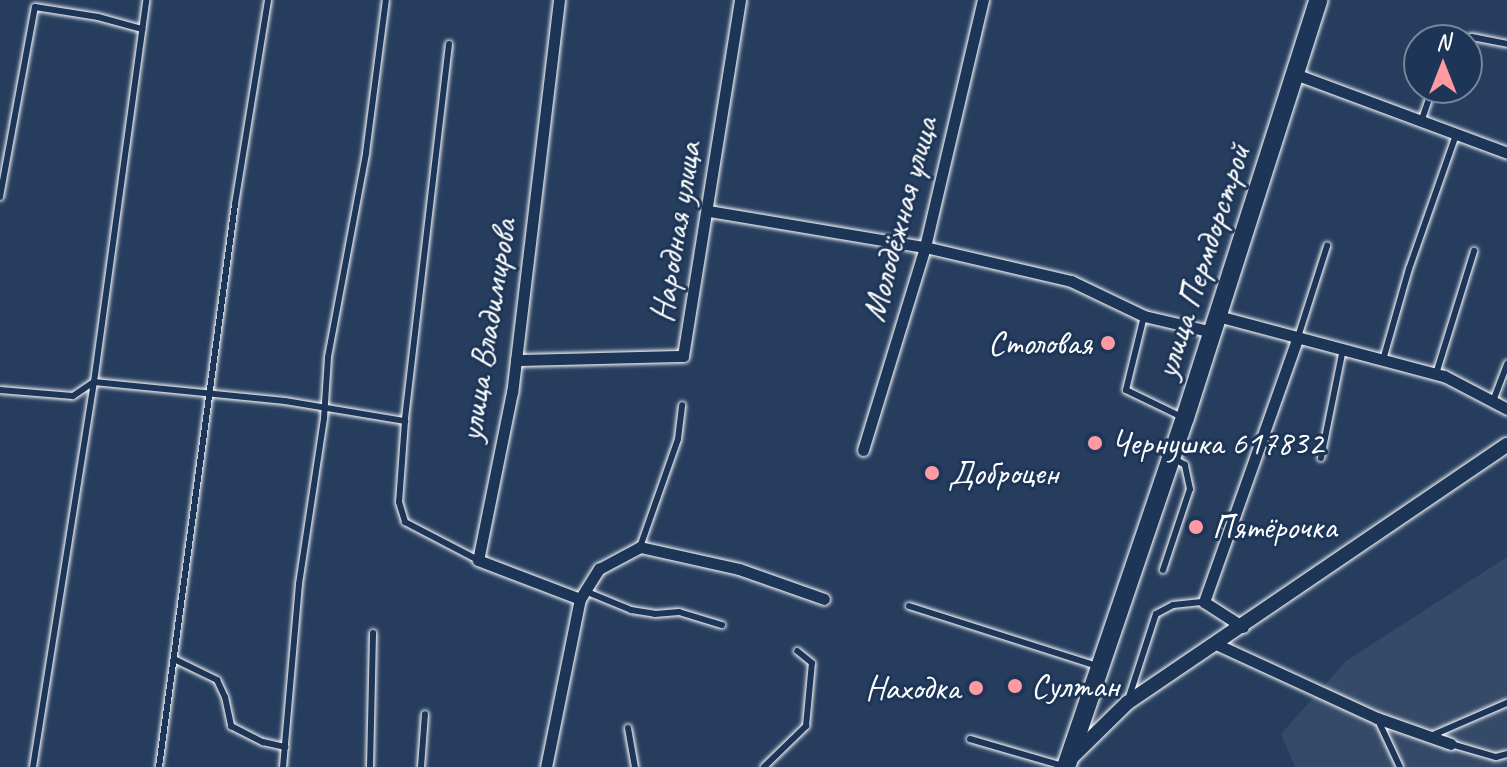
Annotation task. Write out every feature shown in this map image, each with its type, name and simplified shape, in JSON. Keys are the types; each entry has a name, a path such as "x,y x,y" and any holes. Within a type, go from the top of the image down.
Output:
{"main road":[{"name":"улица Пермдорстрой","path":"1068,763 1185,418 1318,0"}],"street":[{"name":"улица Владимирова","path":"478,560 516,360 559,0"},
{"name":"Народная улица","path":"516,360 683,356 709,211 740,0"},
{"name":"Молодёжная улица","path":"863,450 925,247 983,0"},
{"path":"1295,74 1507,153"},
{"path":"709,211 925,247 1071,281 1144,316 1298,337 1436,374 1507,409"},
{"path":"1243,627 1204,602 1298,337"},
{"path":"1068,763 1127,703 1507,445"},
{"path":"546,767 582,595 599,569 640,547 739,569 824,599"},
{"path":"478,560 582,595"},
{"path":"1216,644 1377,718 1451,744"}],"lane":[{"path":"33,767 94,382 146,0"},
{"path":"159,767 176,660 235,204 268,0"},
{"path":"283,767 299,584 324,408 328,357 366,153 386,0"},
{"path":"0,197 35,7 98,17 142,29"},
{"path":"1483,39 1507,44"},
{"path":"449,44 405,421 399,502 405,522 478,560"},
{"path":"1421,122 1427,104"},
{"path":"1383,360 1409,269 1456,134"},
{"path":"1298,337 1327,246"},
{"path":"1436,374 1474,251"},
{"path":"1144,316 1126,390 1185,418"},
{"path":"1321,458 1343,349"},
{"path":"1493,401 1507,364"},
{"path":"0,390 73,396 94,382 211,393 405,421"},
{"path":"640,547 678,439 682,405"},
{"path":"1163,570 1190,489 1185,465 1172,457"},
{"path":"582,595 631,610 655,614 679,612 722,625"},
{"path":"1127,703 1156,614 1173,605 1204,602"},
{"path":"909,606 1101,667"},
{"path":"370,767 373,633"},
{"path":"764,767 806,726 812,663 797,651"},
{"path":"176,660 217,680 225,697 231,726 263,742 285,747"},
{"path":"1429,736 1507,703"},
{"path":"421,767 425,714"},
{"path":"1377,718 1400,767"},
{"path":"628,728 635,767"},
{"path":"970,739 1068,763"},
{"path":"1451,744 1496,757 1507,754"}],"shaded area":[{"path":"1507,557 1507,767 1295,767 1281,734 1346,661"}],"place":[{"name":"Столовая","path":"1108,343"},
{"name":"Чернушка 617832","path":"1095,443"},
{"name":"Доброцен","path":"932,473"},
{"name":"Пятёрочка","path":"1196,527"},
{"name":"Султан","path":"1015,686"},
{"name":"Находка","path":"976,688"}]}
